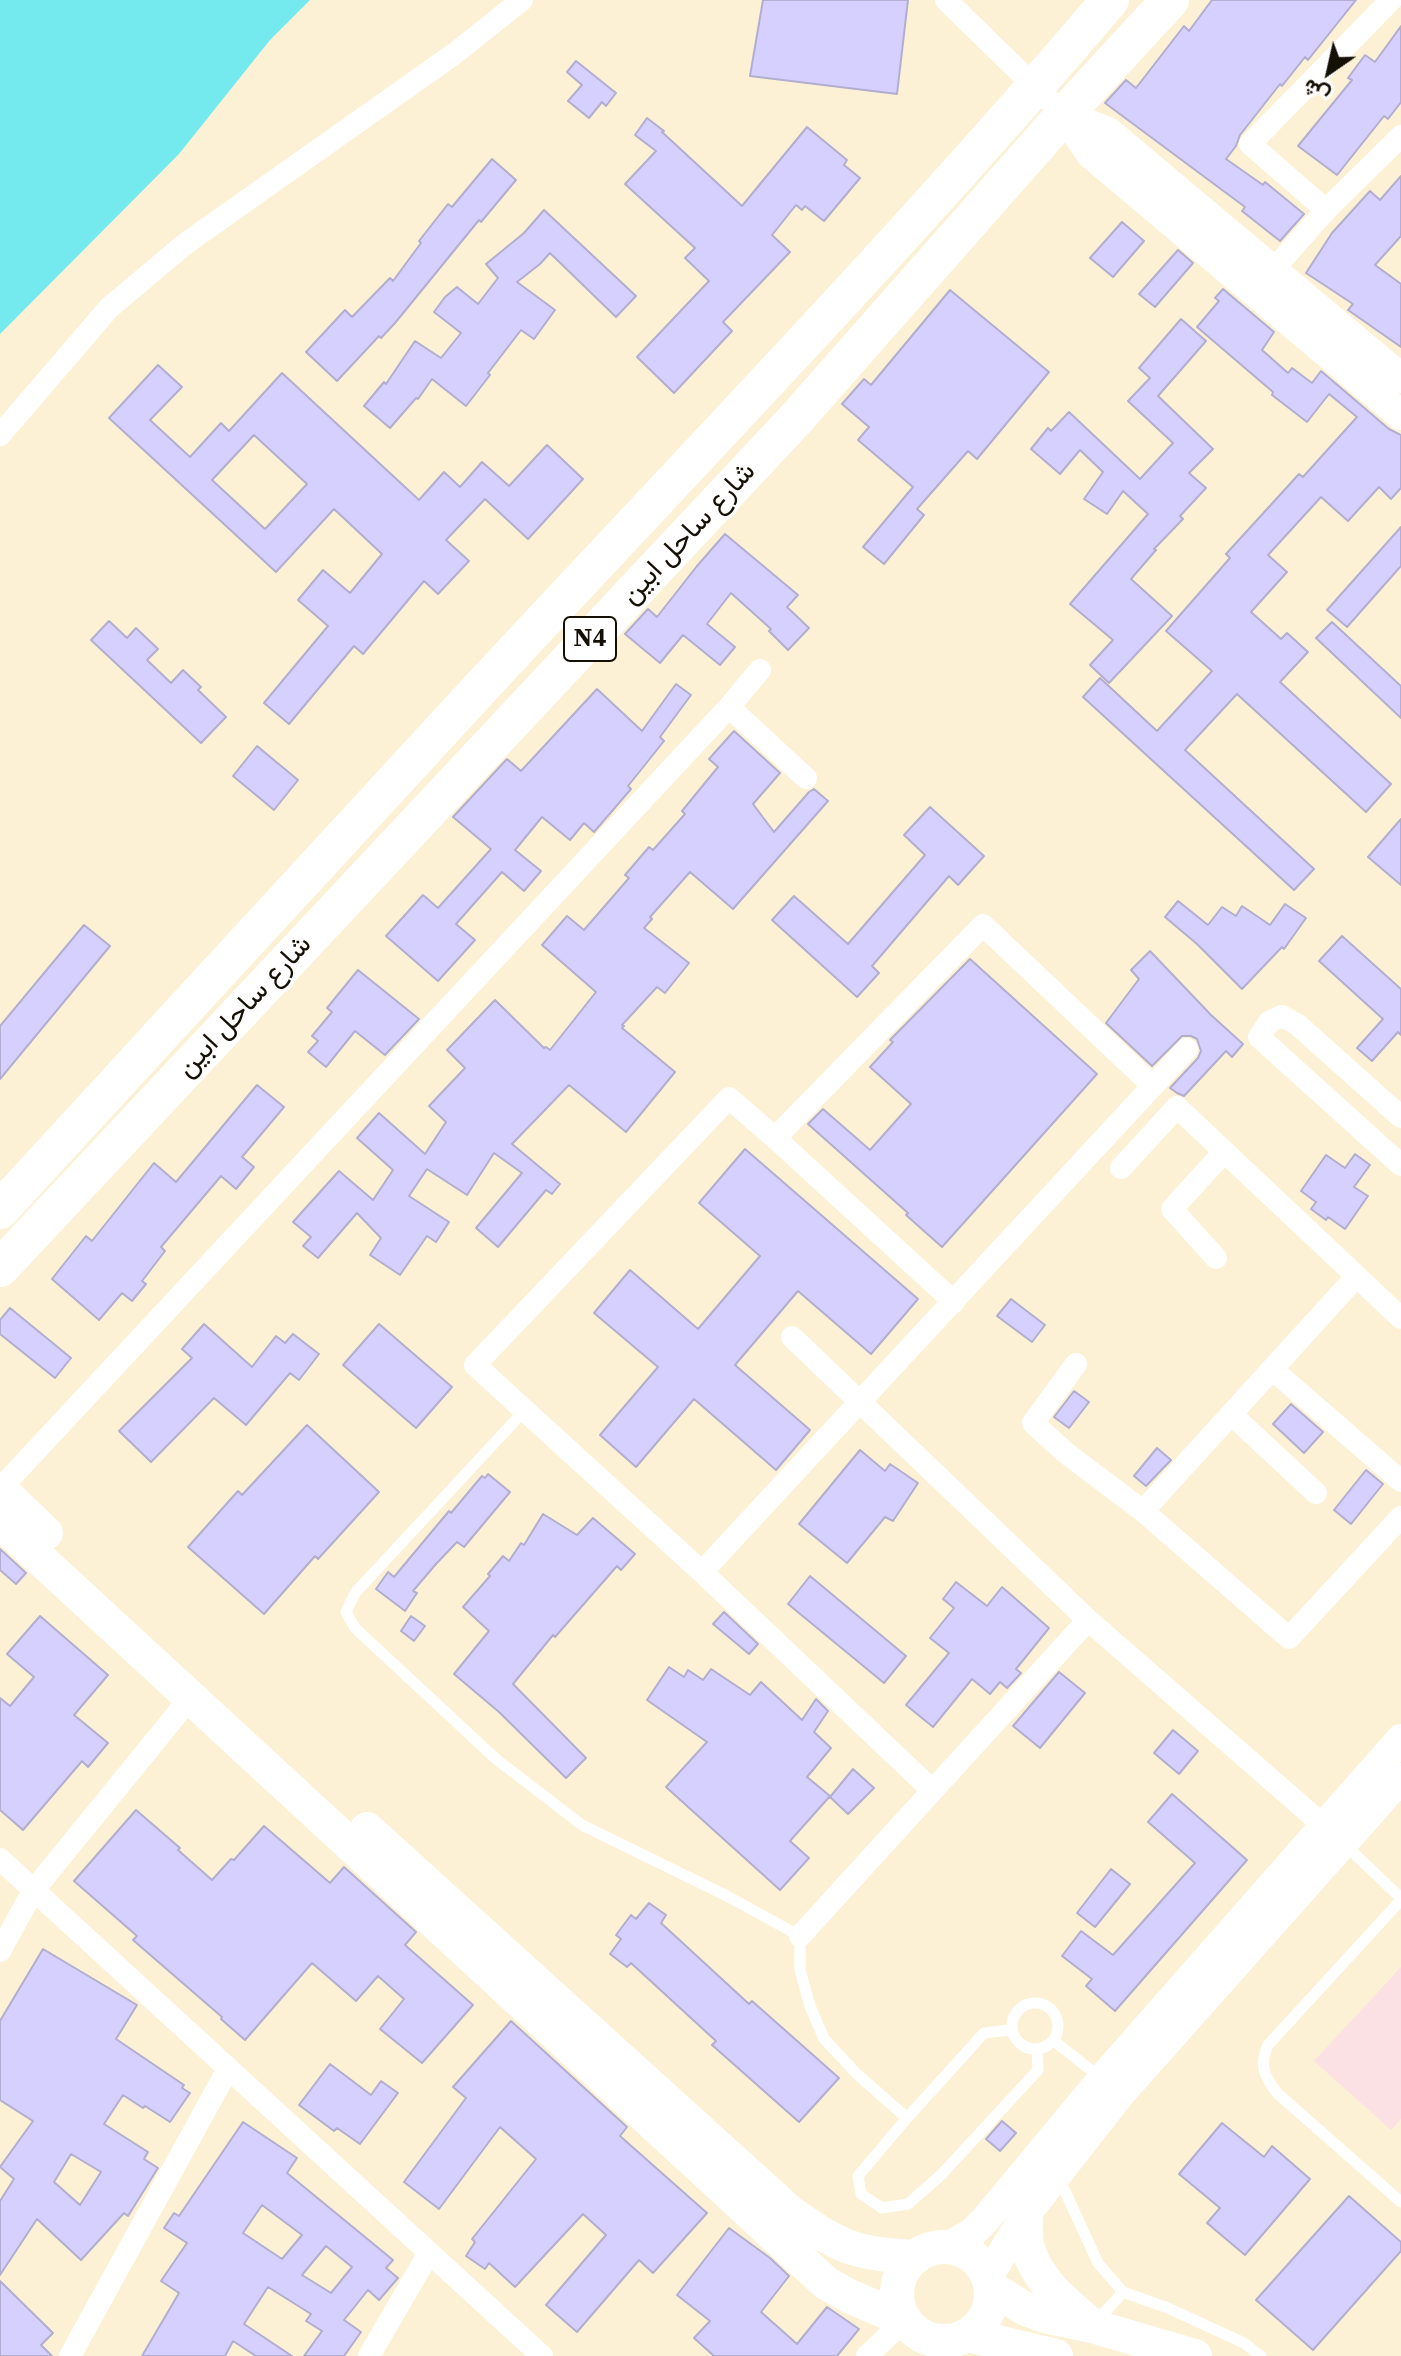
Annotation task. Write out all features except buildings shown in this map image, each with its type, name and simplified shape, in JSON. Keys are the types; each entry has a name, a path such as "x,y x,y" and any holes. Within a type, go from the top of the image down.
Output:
{"highway":[{"name":"شارع ساحل ابين","path":"0,1210 485,682 763,388 1036,87 1110,0"},
{"name":"شارع ساحل ابين","path":"0,1268 794,421 1064,115 1170,0"}],"main road":[{"path":"1064,115 1108,132 1401,415"},
{"path":"1264,283 1401,378"},
{"path":"0,1489 197,1690 826,2283 905,2320"},
{"path":"0,1522 197,1690 790,2212 819,2233 850,2249 883,2256 916,2257"},
{"path":"1401,1739 1333,1834 1026,2214 990,2282 991,2301 987,2315 979,2326 955,2340 927,2338 915,2331 905,2320 897,2298 901,2275 916,2257 925,2251 948,2247 973,2232 1102,2079 1333,1834 1401,1778"},
{"path":"1026,2214 1027,2244 1035,2266 1054,2292 1092,2326"},
{"path":"948,2247 972,2256 990,2282 1024,2308 1195,2356"},
{"path":"968,2335 1056,2356"}],"street":[{"path":"0,435 109,308 165,260 454,54 522,0"},
{"path":"946,0 1064,115"},
{"path":"1326,210 1250,144 1391,0"},
{"path":"1264,283 1326,210 1401,136"},
{"path":"0,1489 729,707 760,670"},
{"path":"729,707 806,778"},
{"path":"775,1138 983,925 1153,1086"},
{"path":"1401,1117 1298,1025 1282,1016 1269,1022 1259,1037 1401,1165"},
{"path":"702,1572 1187,1049"},
{"path":"932,1790 702,1572 475,1365 729,1098 954,1302"},
{"path":"1121,1168 1177,1107 1401,1318"},
{"path":"1216,1258 1172,1209 1224,1152"},
{"path":"1143,1511 1356,1277"},
{"path":"792,1337 1088,1620 1333,1834"},
{"path":"1076,1364 1033,1423 1066,1453 1143,1511 1289,1638 1401,1517"},
{"path":"1272,1369 1401,1481"},
{"path":"1231,1414 1316,1493"},
{"path":"800,1936 1088,1620"},
{"path":"0,1951 33,1891 197,1690"},
{"path":"0,1859 542,2356"},
{"path":"70,2356 228,2069"},
{"path":"369,2356 429,2253"},
{"path":"867,2356 905,2320"}],"lane":[{"path":"525,1410 355,1593 346,1612 355,1628 496,1759 582,1825 727,1896 800,1936 800,1970 824,2039 858,2075 907,2118"},
{"path":"1333,1834 1401,1899 1268,2045 1262,2058 1266,2079 1277,2093 1401,2202"},
{"path":"1032,2002 1050,2007 1059,2024 1054,2041 1037,2051 1019,2046 1010,2030 1015,2011 1032,2002"},
{"path":"1010,2030 984,2033 858,2176 861,2194 882,2208 908,2204 941,2175 1038,2070 1037,2051"},
{"path":"1054,2041 1102,2079"},
{"path":"1057,2174 1098,2263 1123,2292 1168,2308 1244,2343 1261,2356"},
{"path":"1092,2326 1123,2292"}],"shaded area":[{"path":"1401,1967 1401,2119 1391,2130 1314,2061"}],"water":[{"path":"0,0 310,0 270,40 179,154 0,334"}]}
